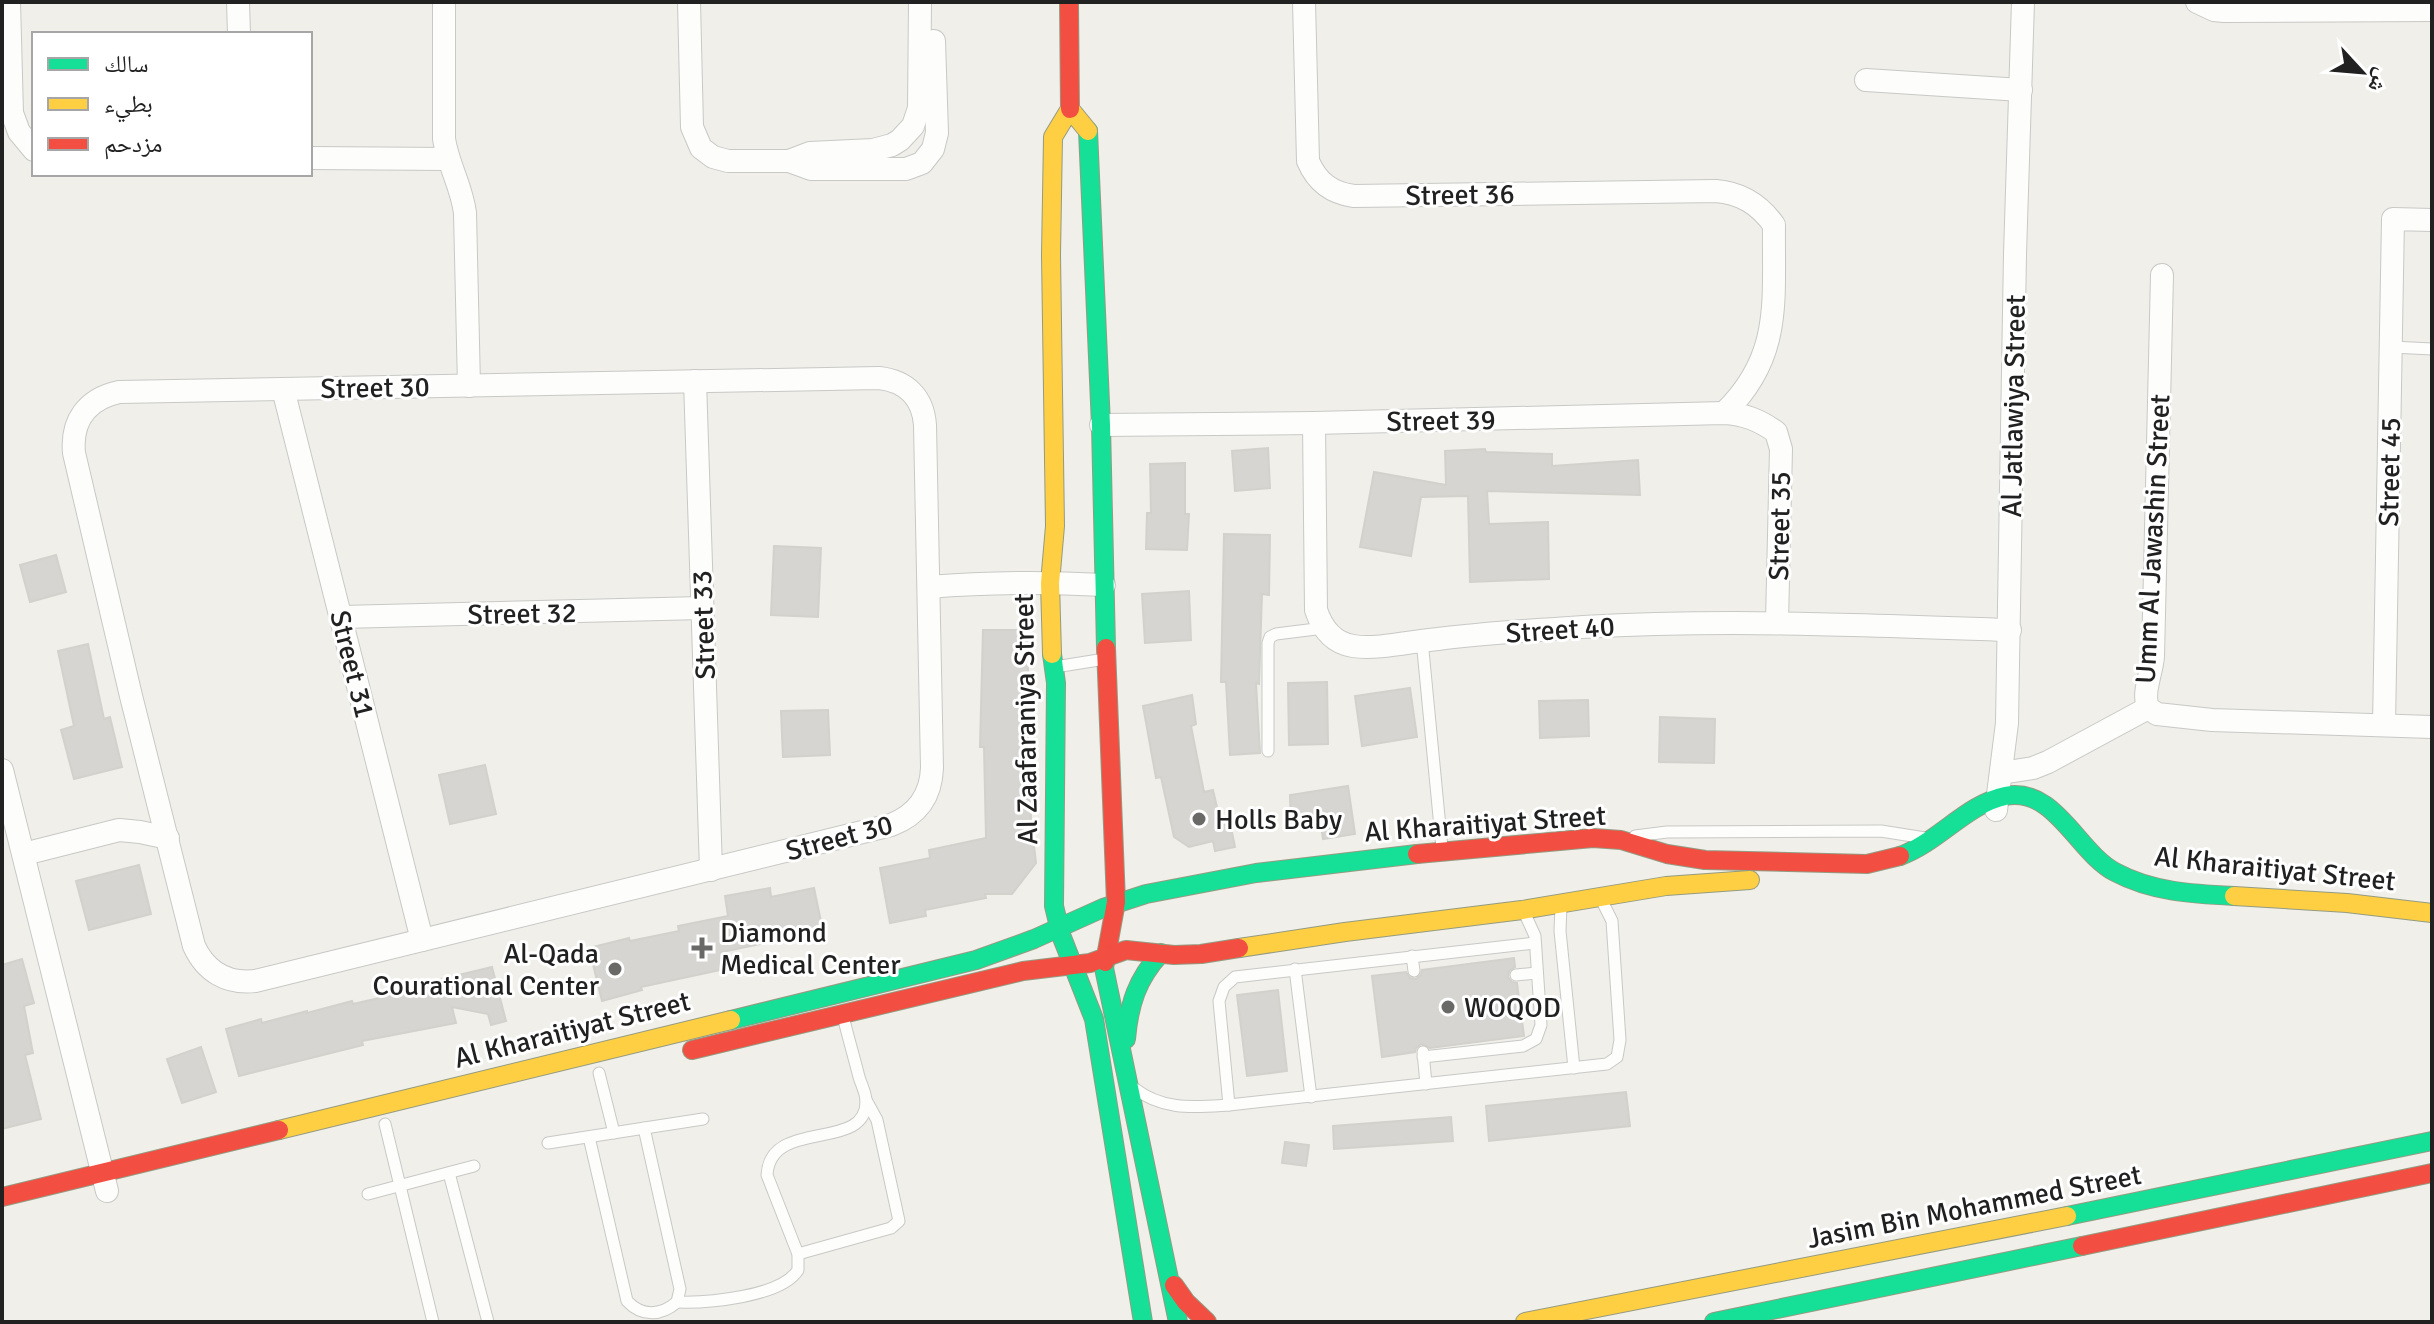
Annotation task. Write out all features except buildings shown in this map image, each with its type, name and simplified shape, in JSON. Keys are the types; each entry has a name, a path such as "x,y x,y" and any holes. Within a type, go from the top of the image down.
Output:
{"street":[{"path":"9,2 12,113 19,132 32,148"},
{"path":"238,2 239,32"},
{"path":"444,2 444,139 465,213 469,386"},
{"path":"689,2 692,127 697,141 707,153 720,160 789,161 811,169 906,169 928,157 937,133 934,45 930,24 920,3"},
{"name":"Al Zaafaraniya Street","path":"1069,2 1070,109 1053,137 1051,255 1055,526 1050,583 1055,667 1054,906 1058,928 1094,1019 1143,1322"},
{"name":"Street 36","path":"1304,2 1308,161 1322,183 1337,192 1354,196 1716,191 1736,194 1753,203 1774,225 1770,337 1747,388 1724,413"},
{"name":"Al Jatlawiya Street","path":"1996,804 2007,723 2015,254 2023,2"},
{"path":"2197,2 2224,11 2404,6 2432,10"},
{"path":"789,161 810,153 883,149 907,133 919,108 920,3"},
{"path":"1866,80 2021,90"},
{"name":"Al Zaafaraniya Street","path":"1070,109 1088,129 1101,425 1116,902 1105,956 1106,983 1178,1322"},
{"path":"312,158 448,159"},
{"name":"Street 45","path":"2384,725 2393,219 2432,220"},
{"name":"Umm Al Jawashin Street","path":"2162,275 2153,656 2145,697 2148,708 2157,714 2212,720 2432,727"},
{"name":"Street 30","path":"879,378 899,382 921,404 924,415 932,768 929,789 918,808 891,825 255,981 223,978 205,965 194,946 74,453 74,430 85,409 95,401 119,392 695,381 879,378"},
{"name":"Street 33","path":"695,381 711,870"},
{"name":"Street 31","path":"283,389 422,940"},
{"name":"Street 39","path":"1101,425 1724,413 1757,420 1776,432"},
{"path":"1314,423 1316,600 1324,628"},
{"name":"Street 35","path":"1776,432 1781,449 1777,622"},
{"path":"929,587 971,583 1104,585"},
{"name":"Street 32","path":"342,617 702,608"},
{"name":"Street 40","path":"1324,628 1339,642 1359,647 1585,627 1777,622 2010,630"},
{"path":"2001,773 2033,768 2048,762 2148,708"},
{"path":"2,770 106,1186"},
{"name":"Al Kharaitiyat Street","path":"2,1197 106,1186 948,967 1004,951 1116,902 1243,876 1323,864 1593,838 1621,840 1667,854 1705,860 1867,864 1901,856 1933,840 1986,802 2024,808 2042,818 2119,894 2158,903 2347,915 2432,926"},
{"path":"1962,839 1996,804"},
{"path":"24,854 119,830 168,838"},
{"path":"1666,886 1667,854"},
{"name":"Al Kharaitiyat Street","path":"2091,866 2168,890 2320,900 2432,913"},
{"name":"Al Kharaitiyat Street","path":"675,1055 1023,971 1090,963 1126,950 1201,954 1724,880 1869,881"},
{"path":"1122,1061 1134,991 1141,977 1161,953"},
{"name":"Jasim Bin Mohammed Street","path":"1525,1322 2184,1193 2432,1141"},
{"path":"1714,1322 2432,1173"},
{"path":"1125,1322 1134,1274"},
{"path":"1170,1279 1186,1302 1207,1322"}],"lane":[{"path":"2392,347 2432,349"},
{"path":"1268,751 1270,637 1324,628"},
{"path":"1422,640 1442,852"},
{"path":"1055,667 1106,659"},
{"path":"1621,840 1667,832 1881,831 1933,840"},
{"path":"1127,1083 1151,1099 1178,1107 1311,1097 1602,1065 1617,1057 1620,1046 1612,921 1600,898"},
{"path":"1561,904 1560,931 1574,1068"},
{"path":"1426,1084 1423,1054 1523,1046 1533,1043 1541,1030 1533,929 1522,910"},
{"path":"1229,1105 1220,994 1235,977 1535,943"},
{"path":"1412,956 1414,971"},
{"path":"1295,969 1311,1097"},
{"path":"1516,975 1537,973"},
{"path":"798,1254 891,1228 899,1221 877,1120 866,1100 843,1015"},
{"path":"599,1073 614,1133"},
{"path":"589,1137 627,1301 641,1312 650,1314 677,1302 724,1300 772,1288 795,1275 800,1263 798,1254 767,1175 771,1157 784,1145 850,1128 861,1117 866,1100"},
{"path":"548,1143 703,1119"},
{"path":"385,1124 433,1322"},
{"path":"644,1128 680,1289 677,1302"},
{"path":"368,1194 474,1166"},
{"path":"449,1173 488,1322"}],"traffic: fast":[{"path":"1088,131 1101,425 1106,648"},
{"path":"1052,654 1056,683 1054,906 1061,935 1094,1019 1143,1322"},
{"path":"1900,856 1991,800 2023,796 2052,810 2101,863 2129,879 2173,891 2234,896"},
{"path":"731,1020 976,960 1034,939 1103,908 1146,894 1256,873 1417,854"},
{"path":"1126,1039 1136,993 1146,972 1161,953"},
{"path":"1105,962 1178,1322"},
{"path":"2067,1216 2432,1141"},
{"path":"1714,1322 2082,1246"}],"traffic: slow":[{"path":"1052,654 1050,583 1055,526 1051,255 1053,137 1070,109 1088,131"},
{"path":"1239,948 1522,910 1666,886 1750,880"},
{"path":"2234,896 2347,903 2432,913"},
{"path":"279,1130 731,1020"},
{"path":"1525,1322 2067,1216"}],"traffic: jam":[{"path":"1069,2 1070,109"},
{"path":"1105,962 1116,902 1106,648"},
{"path":"1417,854 1593,838 1621,840 1667,854 1705,860 1867,864 1900,856"},
{"path":"692,1050 1023,971 1090,963 1126,950 1174,955 1239,948"},
{"path":"2,1197 279,1130"},
{"path":"2082,1246 2432,1173"},
{"path":"1174,1285 1207,1322"}],"place":[{"name":"Holls Baby","path":"1199,819"},
{"name":"Diamond Medical Center","path":"702,948"},
{"name":"Al-Qada Courational Center","path":"615,969"},
{"name":"WOQOD","path":"1448,1007"}]}
